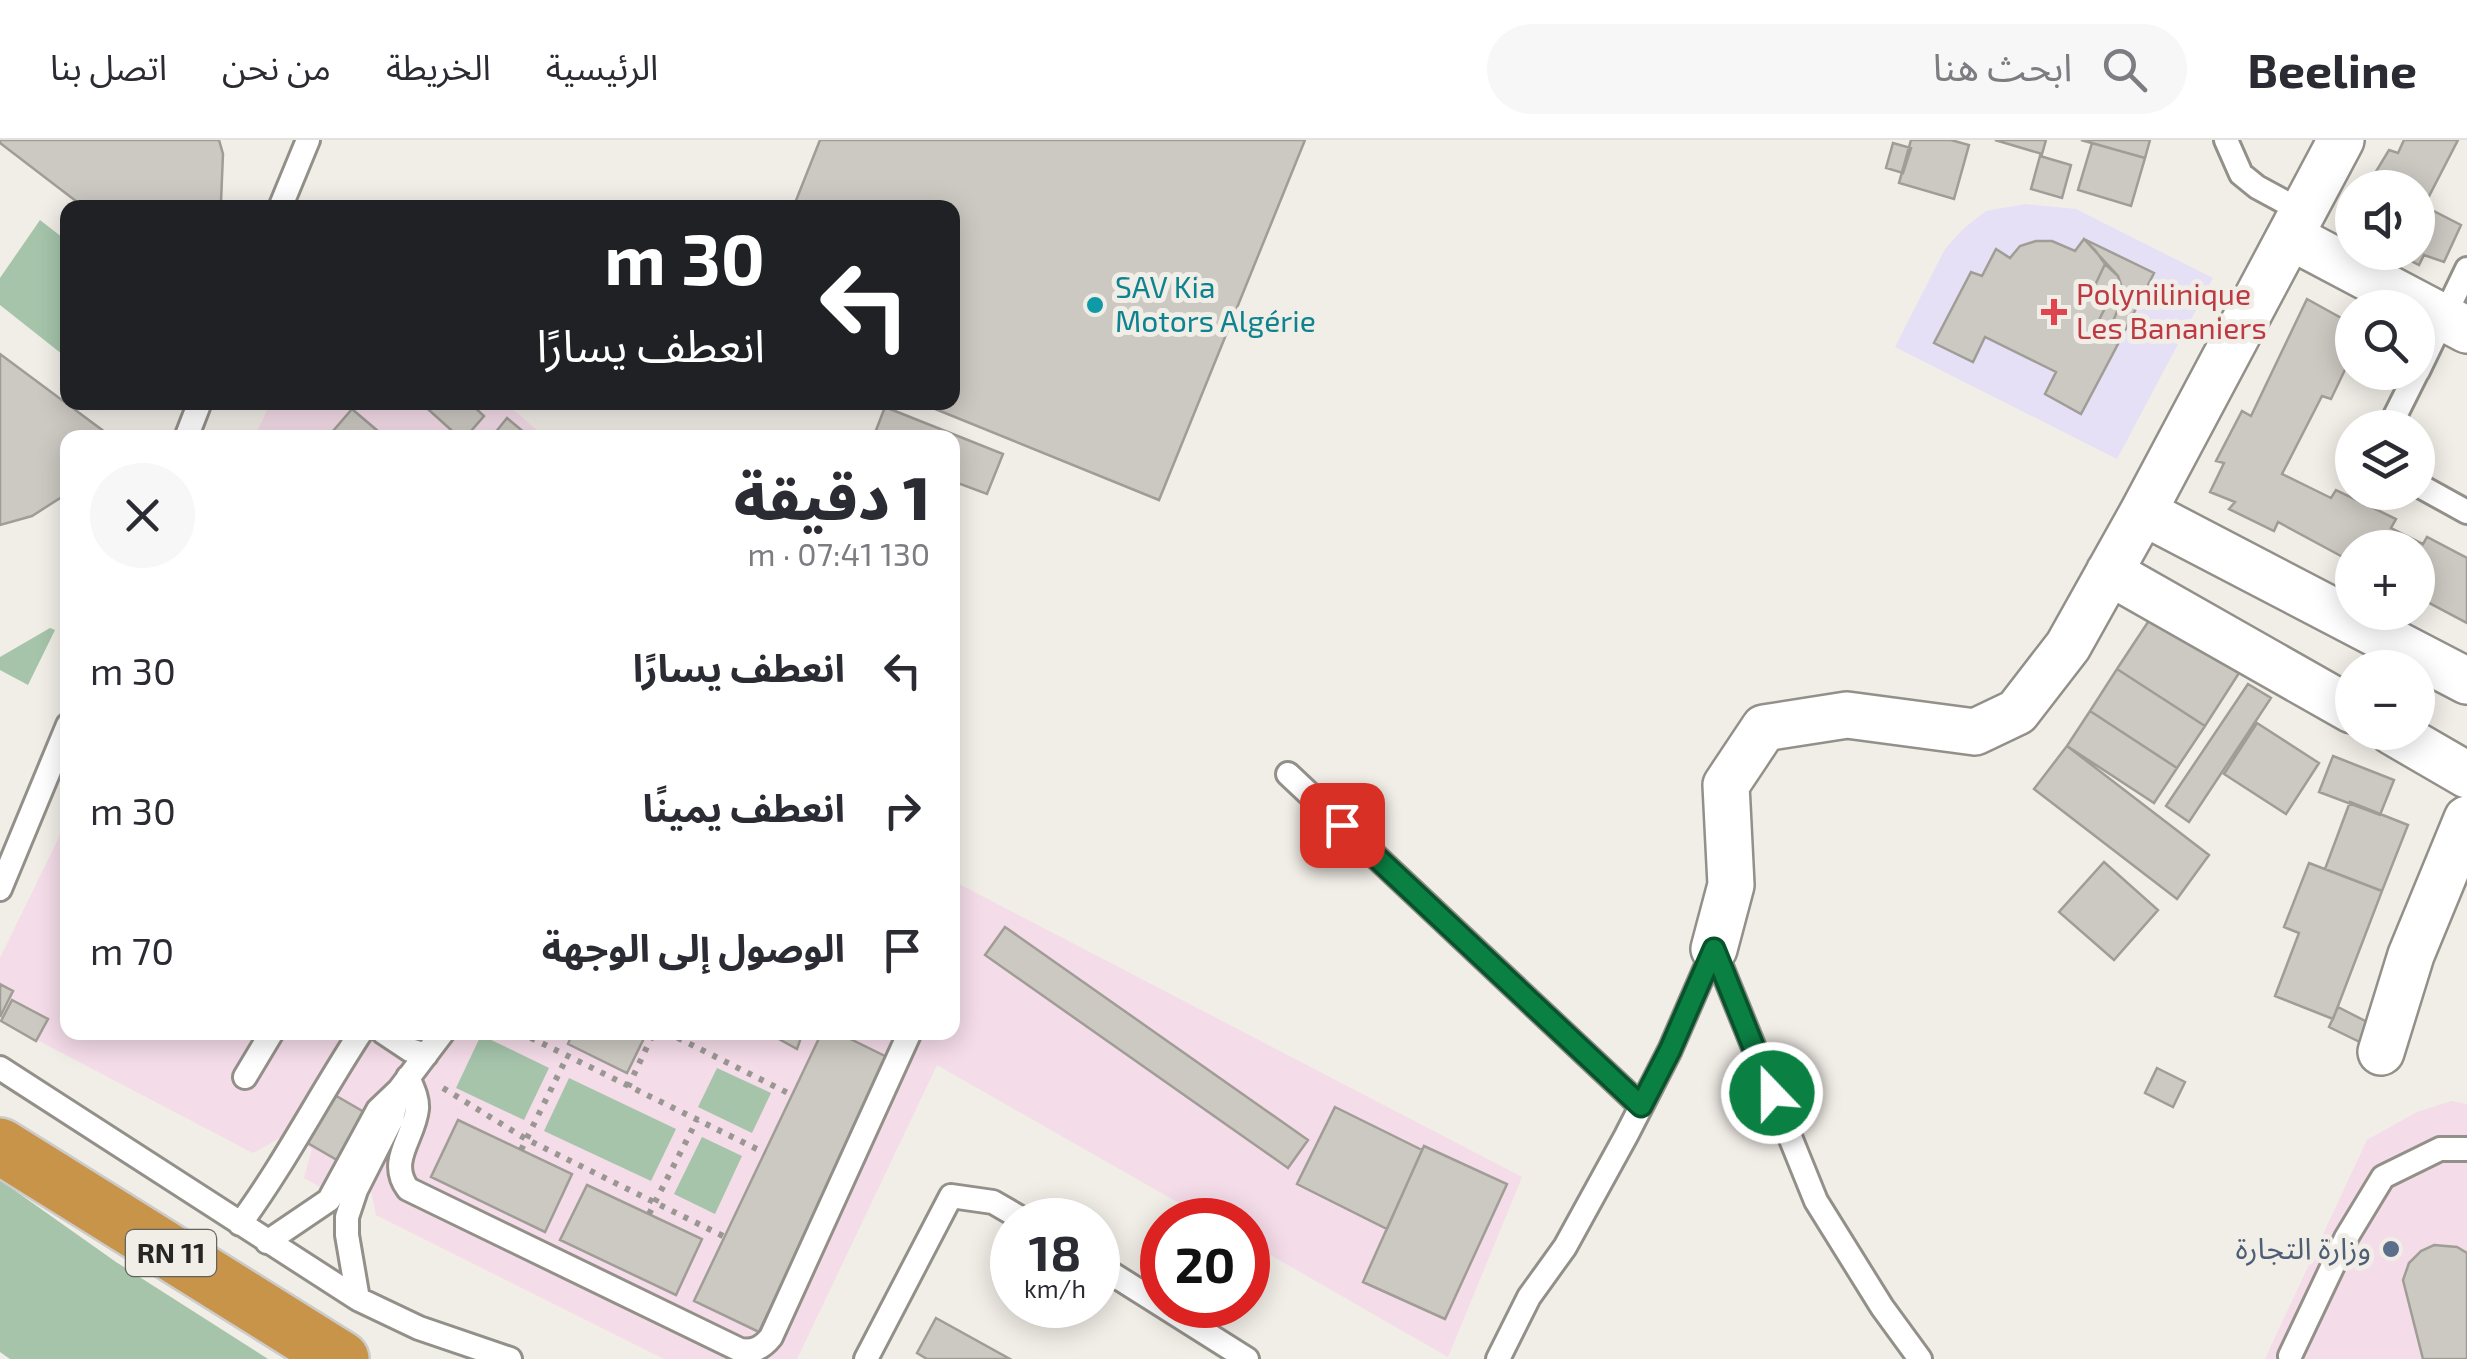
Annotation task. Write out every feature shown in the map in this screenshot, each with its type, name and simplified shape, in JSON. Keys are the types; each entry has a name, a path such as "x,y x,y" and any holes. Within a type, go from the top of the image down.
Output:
{"highway":[{"name":"RN 11","path":"0,1146 341,1359"}],"street":[{"path":"1714,949 1731,886 1726,786 1764,728 1846,715 1975,732 2017,712 2068,646 2341,140"},
{"path":"2297,224 2456,324"},
{"path":"2143,512 2467,681"},
{"path":"2109,572 2335,700"},
{"path":"2424,750 2467,774"},
{"path":"2381,1052 2412,955 2467,819"}],"lane":[{"path":"283,200 308,140"},
{"path":"2226,140 2241,174 2297,224"},
{"path":"2435,350 2456,324 2467,269"},
{"path":"2435,494 2467,512"},
{"path":"0,888 60,744"},
{"path":"1288,774 1641,1106"},
{"path":"1498,1359 1529,1297 1564,1247 1641,1106 1714,949"},
{"path":"1714,949 1816,1201 1882,1307 1920,1359"},
{"path":"245,1077 267,1040"},
{"path":"240,1224 281,1165 356,1040"},
{"path":"395,1040 410,1050 417,1111 398,1170 408,1189 748,1351 758,1350 770,1337 906,1040"},
{"path":"268,1242 329,1200 378,1110 438,1040"},
{"path":"0,1068 358,1299 419,1328 510,1359"},
{"path":"358,1299 347,1216 412,1073"},
{"path":"2290,1356 2346,1238 2383,1177 2440,1149 2467,1149"},
{"path":"866,1359 951,1196 990,1202"},
{"path":"1120,1279 1246,1359"}],"path":[{"path":"534,1040 765,1153"},
{"path":"628,1087 650,1040"},
{"path":"682,1040 792,1094"},
{"path":"521,1150 567,1057"},
{"path":"412,1073 526,1140 725,1237"},
{"path":"648,1214 697,1120"}],"shaded area":[{"name":"Polynilinique Les Bananiers","path":"2025,204 2076,209 2213,278 2117,459 1895,347 1945,249 1963,229 1986,211"},
{"path":"267,410 513,410 537,430 258,430"},
{"path":"60,835 60,1040 960,1040 960,885 1522,1177 1448,1357 1270,1255 1270,1198 1170,1198 937,1065 797,1359 664,1359 376,1215 369,1181 326,1190 304,1178 312,1149 287,1134 253,1153 1,1021 13,992 0,985 0,958"},
{"name":"وزارة التجارة","path":"2452,1101 2467,1104 2467,1359 2265,1359 2367,1140 2417,1112"}],"green space":[{"path":"40,220 60,236 60,352 0,305 0,278"},
{"path":"50,628 55,630 28,685 0,670 0,657"},
{"path":"479,1040 491,1040 549,1068 524,1120 456,1088"},
{"path":"717,1068 771,1093 752,1133 698,1107"},
{"path":"569,1078 676,1129 651,1181 544,1131"},
{"path":"702,1137 742,1156 715,1214 674,1194"},
{"path":"0,1180 116,1262 268,1359 10,1359 0,1352"}],"building":[{"path":"219,140 223,154 221,200 75,200 0,143"},
{"name":"SAV Kia Motors Algérie","path":"820,140 1305,140 1159,500 938,410 960,410 960,200 796,200"},
{"path":"1911,140 1951,140 1969,145 1954,199 1899,183"},
{"path":"1995,140 2046,140 2042,154"},
{"path":"2081,140 2150,140 2145,158"},
{"path":"2404,140 2458,140 2435,185 2435,170 2377,170 2389,150 2398,153"},
{"path":"1893,143 1911,148 1903,173 1886,168"},
{"path":"2092,143 2145,158 2131,206 2078,190"},
{"path":"2040,156 2071,165 2062,198 2031,189"},
{"path":"2435,212 2461,225 2444,262 2435,259"},
{"path":"2084,239 2105,264 2090,296 2107,304 2093,332 2118,344 2081,414 2045,394 2056,372 1985,337 1973,362 1934,343 1971,272 1982,276 1996,249 2010,258 2020,246 2052,241 2075,251"},
{"path":"2084,239 2154,273 2118,344 2106,338 2123,290 2118,276"},
{"path":"2105,264 2118,276 2123,290 2106,338 2093,332 2107,304 2090,296"},
{"path":"2307,299 2335,315 2335,390 2331,399 2322,396 2282,474 2331,498 2335,492 2335,510 2377,510 2396,519 2391,528 2395,530 2335,530 2335,553 2278,522 2274,531 2229,509 2235,502 2210,492 2224,463 2216,461 2242,411 2251,416"},
{"path":"0,354 60,399 60,410 75,410 102,430 60,430 60,498 32,516 0,525"},
{"path":"353,410 377,430 334,430"},
{"path":"429,410 478,410 484,416 472,430 451,430"},
{"path":"884,410 893,410 943,430 876,430"},
{"path":"507,418 521,430 497,430"},
{"path":"960,437 1003,454 987,494 960,484"},
{"path":"2435,541 2467,558 2467,623 2435,606"},
{"path":"2152,616 2239,673 2205,726 2117,669"},
{"path":"2117,669 2205,726 2177,768 2090,711"},
{"path":"2248,684 2271,698 2189,822 2166,806"},
{"path":"2090,711 2177,768 2154,803 2067,746"},
{"path":"2257,723 2319,763 2286,814 2224,774"},
{"path":"2067,746 2209,855 2177,899 2034,789"},
{"path":"2333,756 2394,780 2380,815 2319,792"},
{"path":"2350,802 2408,825 2382,891 2325,869"},
{"path":"2104,862 2158,910 2114,960 2059,912"},
{"path":"2309,863 2382,891 2333,1019 2275,996 2299,933 2284,927"},
{"path":"1005,927 1308,1140 1288,1168 985,955"},
{"path":"0,984 13,991 0,1017"},
{"path":"12,1000 48,1019 36,1041 1,1021"},
{"path":"2338,1007 2373,1025 2364,1044 2329,1027"},
{"path":"570,1040 643,1040 627,1073 568,1044"},
{"path":"781,1040 800,1040 797,1049"},
{"path":"818,1040 852,1040 889,1058 759,1332 694,1301"},
{"path":"2157,1068 2185,1082 2173,1107 2145,1093"},
{"path":"326,1090 364,1112 337,1160 299,1138"},
{"path":"1335,1107 1422,1150 1387,1229 1297,1184"},
{"path":"458,1120 572,1174 545,1232 431,1177"},
{"path":"1424,1146 1507,1184 1445,1319 1363,1282"},
{"path":"587,1185 702,1239 676,1295 560,1240"},
{"path":"2434,1245 2457,1247 2467,1253 2467,1359 2423,1359 2403,1280 2409,1263"},
{"path":"936,1318 1010,1359 927,1359 917,1353"}],"place":[{"name":"SAV Kia Motors Algérie","path":"1095,305"},
{"name":"Polynilinique Les Bananiers","path":"2054,312"},
{"name":"وزارة التجارة","path":"2391,1249"}],"route":[{"path":"1342,825 1641,1106 1714,949 1772,1093"}]}
